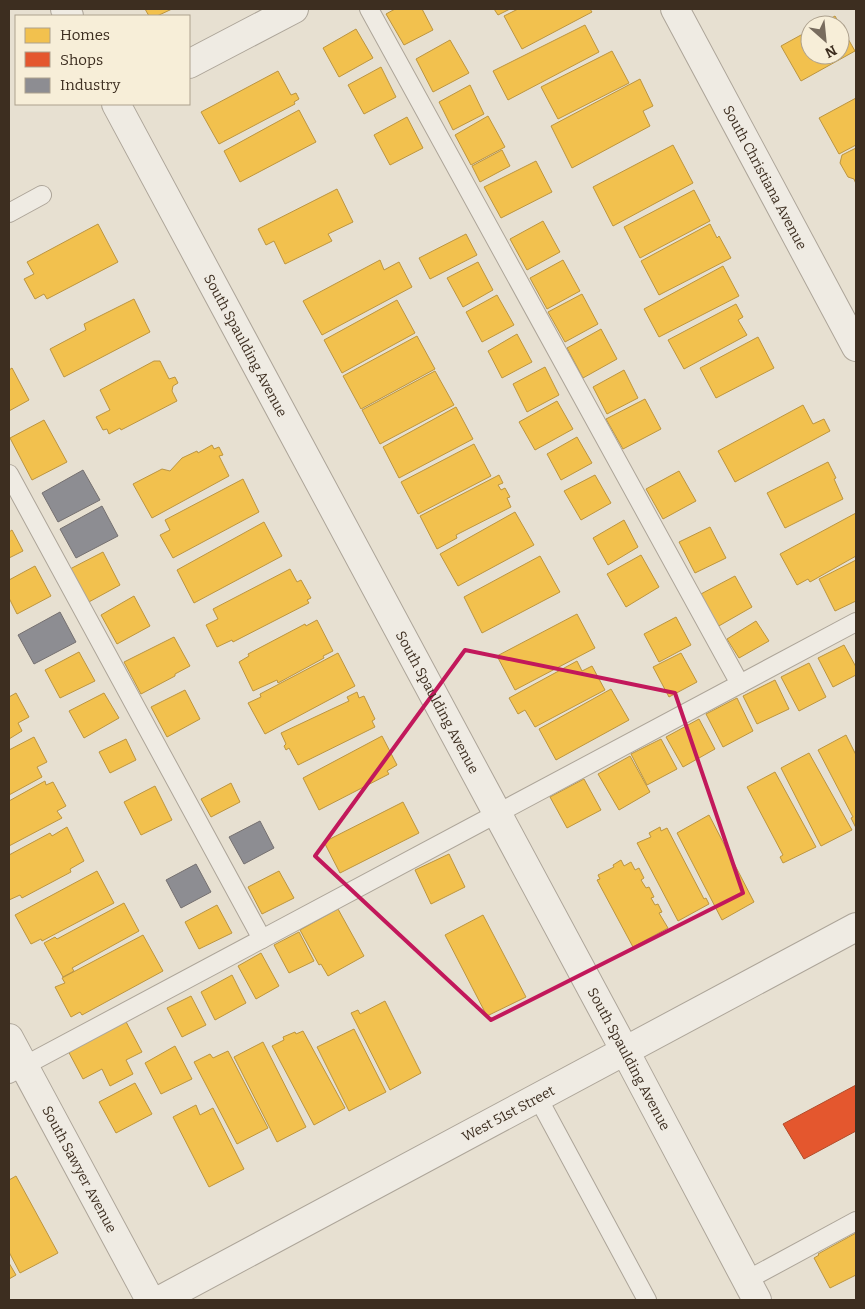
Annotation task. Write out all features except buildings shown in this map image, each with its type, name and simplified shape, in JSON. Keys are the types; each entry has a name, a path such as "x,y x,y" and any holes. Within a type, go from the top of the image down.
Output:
{"street":[{"path":"190,63 294,9"},
{"name":"South Christiana Avenue","path":"675,9 856,347"},
{"name":"South Spaulding Avenue","path":"117,105 752,1290"},
{"name":"West 51st Street","path":"160,1300 856,927"},
{"name":"South Sawyer Avenue","path":"9,1038 16,1070 150,1300"}],"lane":[{"path":"369,9 740,684"},
{"path":"9,213 42,195"},
{"path":"9,474 262,939"},
{"path":"16,1070 856,622"},
{"path":"538,1098 647,1300"},
{"path":"752,1290 856,1221"}],"highlighted area":[{"path":"465,650 675,693 743,893 491,1020 315,856"}]}
